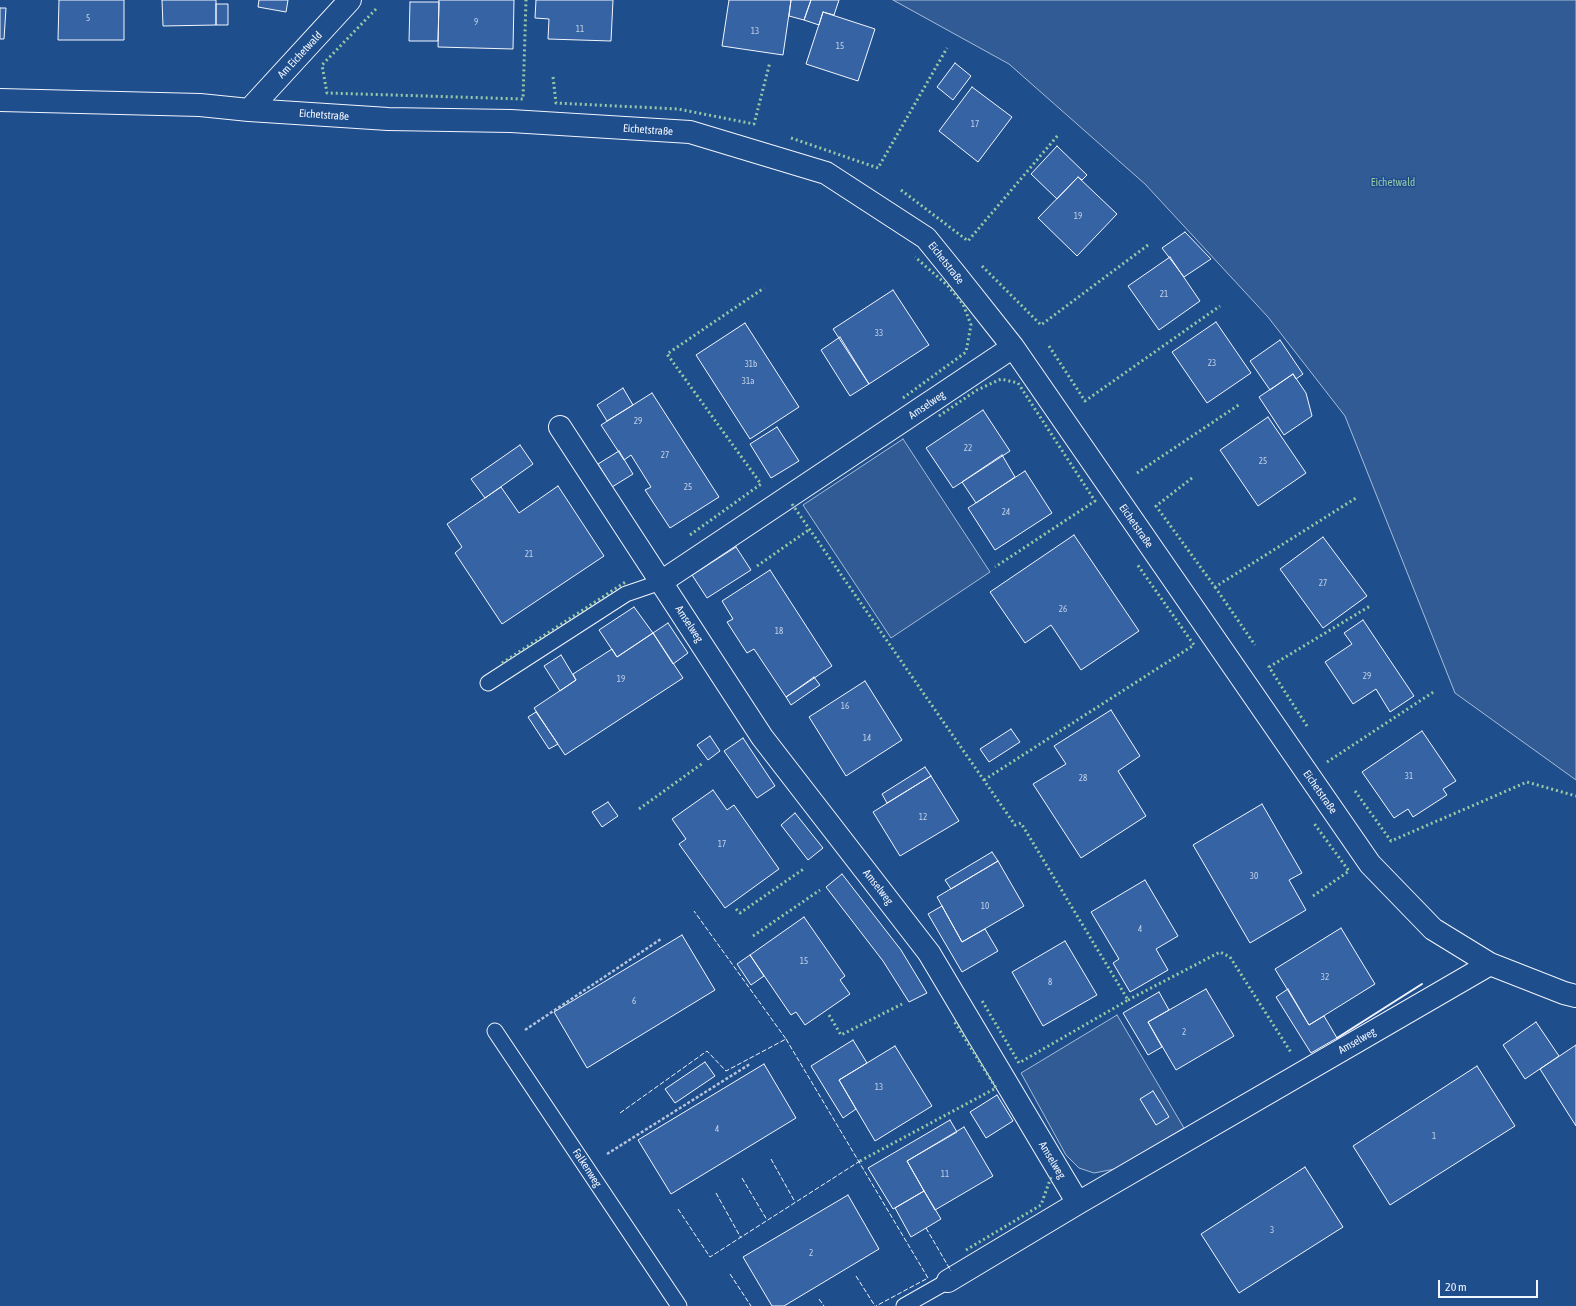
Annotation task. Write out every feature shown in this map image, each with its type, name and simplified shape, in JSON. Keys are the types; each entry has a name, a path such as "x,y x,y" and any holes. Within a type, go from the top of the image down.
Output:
{"street":[{"name":"Am Eichetwald","path":"249,110 350,0"},
{"name":"Eichetstraße","path":"0,100 200,105 249,110 388,119 511,121 690,132 826,172 926,238 1013,347 1370,864 1433,929 1490,964 1564,993 1576,996"},
{"name":"Amselweg","path":"662,582 1013,347"},
{"name":"Amselweg","path":"560,427 762,737 929,953 1078,1203"},
{"name":"Amselweg","path":"948,1281 1078,1203 1490,964"}],"lane":[{"path":"488,683 626,594 662,582"},
{"name":"Falkenweg","path":"495,1031 679,1306"},
{"path":"904,1306 948,1281"}],"path":[{"path":"504,1043 661,939"},
{"path":"586,1167 750,1064"}],"shaded area":[{"name":"Eichetwald","path":"893,0 1576,0 1576,780 1455,693 1345,416 1268,317 1145,184 1009,64"},
{"path":"903,439 990,572 891,638 803,505"},
{"path":"1117,1015 1184,1128 1115,1169 1094,1173 1079,1168 1066,1155 1021,1073"}],"building":[{"path":"59,0 124,0 124,40 58,40"},
{"path":"162,0 216,0 216,25 163,26"},
{"path":"259,0 288,0 286,12 258,7"},
{"path":"439,0 514,0 513,49 438,47"},
{"path":"536,0 613,0 611,41 548,39 549,19 535,18"},
{"path":"729,0 791,0 783,55 722,46"},
{"path":"791,0 811,0 804,20 789,16"},
{"path":"811,0 839,0 834,15 823,12 819,25 804,20"},
{"path":"410,2 439,2 438,41 409,41"},
{"path":"216,4 228,4 228,25 216,25"},
{"path":"0,8 6,8 4,39 0,39"},
{"path":"823,12 875,29 858,81 806,64"},
{"path":"955,63 971,76 953,100 937,87"},
{"path":"972,87 1012,117 978,162 939,131"},
{"path":"1057,146 1087,175 1082,180 1078,177 1057,199 1031,174"},
{"path":"1078,177 1117,214 1077,256 1038,218"},
{"path":"1185,232 1211,259 1184,277 1162,248"},
{"path":"1170,257 1200,301 1159,330 1128,286"},
{"path":"893,290 929,345 869,384 833,329"},
{"path":"1216,322 1251,373 1207,403 1172,352"},
{"path":"745,323 799,407 750,439 696,355"},
{"path":"840,337 869,384 850,396 821,350"},
{"path":"1280,340 1303,374 1296,379 1293,374 1270,390 1250,361"},
{"path":"1293,374 1306,393 1312,416 1284,435 1259,397"},
{"path":"623,388 633,405 607,421 597,405"},
{"path":"652,393 719,497 670,528 645,490 651,487 631,455 624,460 601,425"},
{"path":"983,410 1010,451 953,488 926,448"},
{"path":"1268,417 1306,473 1258,506 1220,450"},
{"path":"777,427 799,461 771,478 750,444"},
{"path":"520,445 533,464 485,498 471,479"},
{"path":"619,451 633,474 612,487 598,464"},
{"path":"1002,455 1015,477 976,503 962,482"},
{"path":"1025,471 1052,513 995,550 968,508"},
{"path":"558,486 604,556 502,624 455,553 462,547 447,524 501,487 519,513"},
{"path":"1074,535 1139,631 1081,670 1051,625 1025,643 990,592"},
{"path":"1323,537 1367,596 1323,628 1280,569"},
{"path":"736,547 751,570 707,598 692,575"},
{"path":"770,570 832,666 786,697 754,649 747,653 727,622 733,619 722,601"},
{"path":"634,607 653,633 617,657 599,630"},
{"path":"1363,620 1414,696 1390,712 1376,689 1353,704 1325,662 1352,644 1344,633"},
{"path":"668,623 688,653 673,664 653,633"},
{"path":"653,633 683,678 565,755 534,708 576,680 573,674 612,649 617,657"},
{"path":"561,655 576,680 560,691 544,666"},
{"path":"814,677 820,685 791,705 786,697"},
{"path":"865,681 902,740 846,776 809,717"},
{"path":"1111,710 1140,756 1118,771 1146,816 1081,858 1033,784 1066,764 1054,746"},
{"path":"536,712 558,744 549,749 528,717"},
{"path":"1011,729 1020,742 989,762 980,749"},
{"path":"1422,731 1456,781 1443,789 1447,795 1413,817 1408,809 1394,818 1362,772"},
{"path":"710,736 720,751 708,760 697,745"},
{"path":"743,738 775,786 757,798 724,751"},
{"path":"925,767 931,776 887,803 882,794"},
{"path":"931,776 959,821 900,856 873,812"},
{"path":"713,790 727,810 734,805 779,869 725,908 679,844 686,839 672,819"},
{"path":"608,802 618,816 602,827 592,812"},
{"path":"1262,804 1302,873 1289,880 1306,910 1250,943 1193,845"},
{"path":"795,813 823,848 808,860 781,825"},
{"path":"992,852 998,861 951,889 945,880"},
{"path":"998,861 1024,906 962,942 937,897"},
{"path":"842,874 901,950 927,993 909,1002 883,961 826,887"},
{"path":"1145,880 1178,936 1156,949 1168,970 1130,992 1113,963 1119,959 1091,912"},
{"path":"942,906 962,942 985,929 998,951 962,972 928,914"},
{"path":"804,917 845,976 840,980 850,994 805,1025 796,1012 791,1015 750,955"},
{"path":"1341,928 1375,984 1309,1025 1275,969"},
{"path":"682,935 715,990 587,1068 554,1012"},
{"path":"1065,941 1097,995 1043,1026 1012,972"},
{"path":"750,955 764,976 751,985 737,964"},
{"path":"1206,989 1234,1036 1176,1070 1148,1022"},
{"path":"1288,989 1309,1025 1324,1016 1337,1038 1311,1053 1276,997"},
{"path":"1159,992 1169,1010 1148,1022 1162,1047 1148,1055 1123,1013"},
{"path":"1536,1022 1559,1056 1525,1079 1503,1045"},
{"path":"853,1040 867,1063 839,1080 856,1109 843,1118 811,1066"},
{"path":"1576,1045 1576,1126 1540,1069"},
{"path":"895,1046 932,1106 875,1141 839,1080"},
{"path":"705,1062 715,1076 675,1103 665,1089"},
{"path":"764,1064 796,1118 671,1194 638,1140"},
{"path":"1477,1066 1515,1126 1390,1205 1353,1146"},
{"path":"1153,1091 1169,1117 1156,1125 1140,1099"},
{"path":"997,1095 1013,1121 986,1138 970,1112"},
{"path":"950,1120 957,1132 907,1161 924,1191 893,1209 868,1168"},
{"path":"964,1127 993,1176 935,1210 907,1161"},
{"path":"1305,1167 1343,1227 1239,1293 1201,1234"},
{"path":"924,1191 941,1219 911,1237 895,1208"},
{"path":"848,1195 879,1249 784,1306 772,1306 743,1257"}],"hedge":[{"path":"376,9 322,65 327,93 523,99 526,0"},
{"path":"791,138 878,168 947,48"},
{"path":"553,77 556,103 678,109 754,124 770,62"},
{"path":"901,190 968,241 1059,134"},
{"path":"982,266 1041,325 1148,245"},
{"path":"903,398 966,352 971,325 963,304 947,285 915,257"},
{"path":"690,535 761,484 667,354 764,288"},
{"path":"1049,346 1085,401 1220,306"},
{"path":"939,416 977,390 1001,379 1018,383 1095,501 995,567"},
{"path":"1137,473 1240,404"},
{"path":"1192,478 1156,506 1215,587 1356,498"},
{"path":"792,504 1015,825 1021,823 1128,1000 1019,1063 981,999"},
{"path":"757,566 810,529"},
{"path":"984,780 1194,645 1137,564"},
{"path":"502,663 627,581"},
{"path":"1215,587 1255,645"},
{"path":"1307,726 1269,667 1370,606"},
{"path":"1327,762 1435,691"},
{"path":"639,809 703,763"},
{"path":"1355,791 1391,841 1527,782 1576,796"},
{"path":"1313,822 1349,871 1313,896"},
{"path":"736,909 740,913 805,868"},
{"path":"753,936 820,890"},
{"path":"1128,1000 1220,952 1230,957 1292,1054"},
{"path":"829,1015 841,1035 902,1004"},
{"path":"860,1161 996,1088 954,1021"},
{"path":"966,1250 1041,1205 1051,1177"}],"fence":[{"path":"620,1113 707,1051 726,1071 786,1039 694,911"},
{"path":"786,1039 928,1278 876,1306"},
{"path":"771,1159 795,1202"},
{"path":"678,1209 710,1257 860,1161"},
{"path":"742,1178 767,1220"},
{"path":"716,1193 741,1238"},
{"path":"926,1228 951,1271"},
{"path":"730,1274 751,1306"},
{"path":"856,1276 875,1306"},
{"path":"819,1299 824,1306"}],"wall":[{"path":"1337,1038 1422,984"}]}
